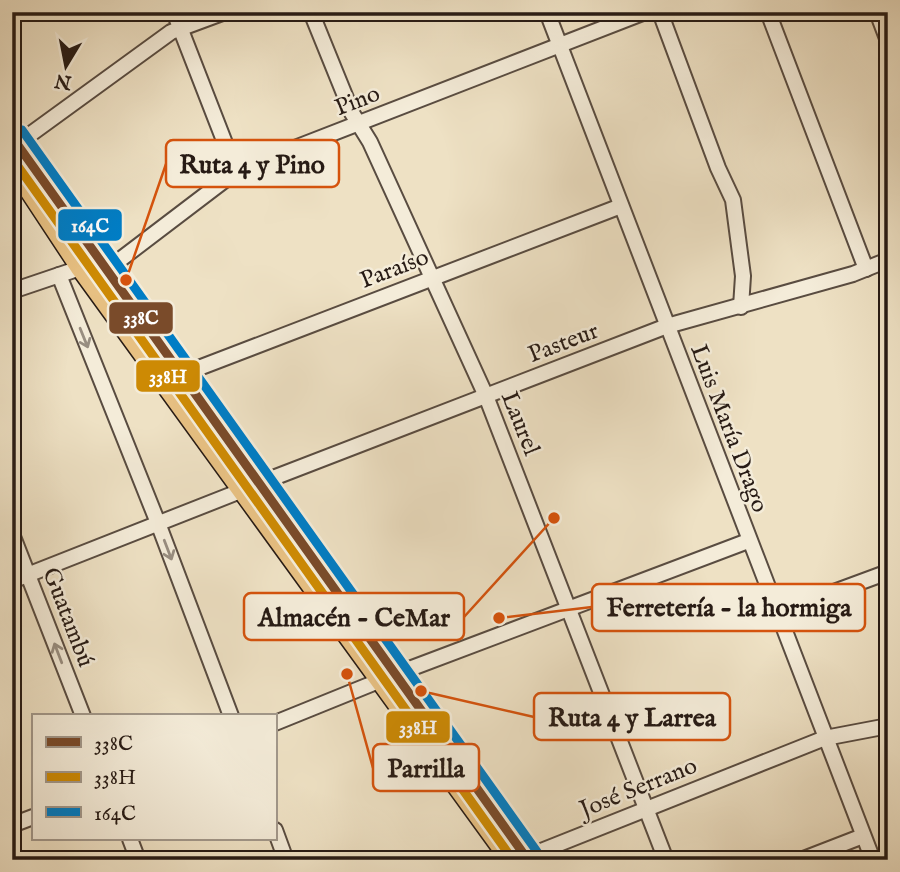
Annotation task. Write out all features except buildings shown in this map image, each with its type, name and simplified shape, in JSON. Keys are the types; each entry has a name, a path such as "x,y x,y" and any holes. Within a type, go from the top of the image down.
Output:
{"main road":[{"path":"15,141 183,374 251,486"},
{"path":"12,165 80,268 251,486 521,859"}],"street":[{"path":"174,12 230,156 238,170"},
{"path":"15,141 180,28 225,12"},
{"name":"Laurel","path":"310,12 358,124 370,142 486,396 666,860"},
{"name":"Luis María Drago","path":"547,12 748,541 873,860"},
{"name":"Pino","path":"105,265 121,259 238,170 645,12"},
{"path":"660,12 718,168 733,200 743,276 741,307"},
{"path":"768,12 866,269"},
{"path":"877,12 888,41"},
{"name":"Paraíso","path":"183,374 621,206"},
{"name":"Pasteur","path":"12,581 667,326 741,307 888,260"},
{"path":"12,291 80,268 105,265"},
{"path":"59,275 158,523 230,714"},
{"name":"Guatambú","path":"12,534 82,714"},
{"path":"276,723 388,677 748,541"},
{"path":"777,613 888,572"},
{"name":"José Serrano","path":"521,859 825,738 888,726"},
{"path":"12,825 32,817"},
{"path":"276,833 286,860"},
{"path":"801,860 863,836"},
{"path":"130,840 138,860"}],"transit line":[{"name":"164C","path":"22,130 538,853"},
{"name":"338C","path":"12,137 528,860"},
{"name":"338H","path":"12,158 513,860"}],"place":[{"name":"Ruta 4 y Pino","path":"126,280"},
{"name":"Almacén - CeMar","path":"554,518"},
{"name":"Ferretería - la hormiga","path":"499,618"},
{"name":"Parrilla","path":"347,674"},
{"name":"Ruta 4 y Larrea","path":"421,691"}]}
